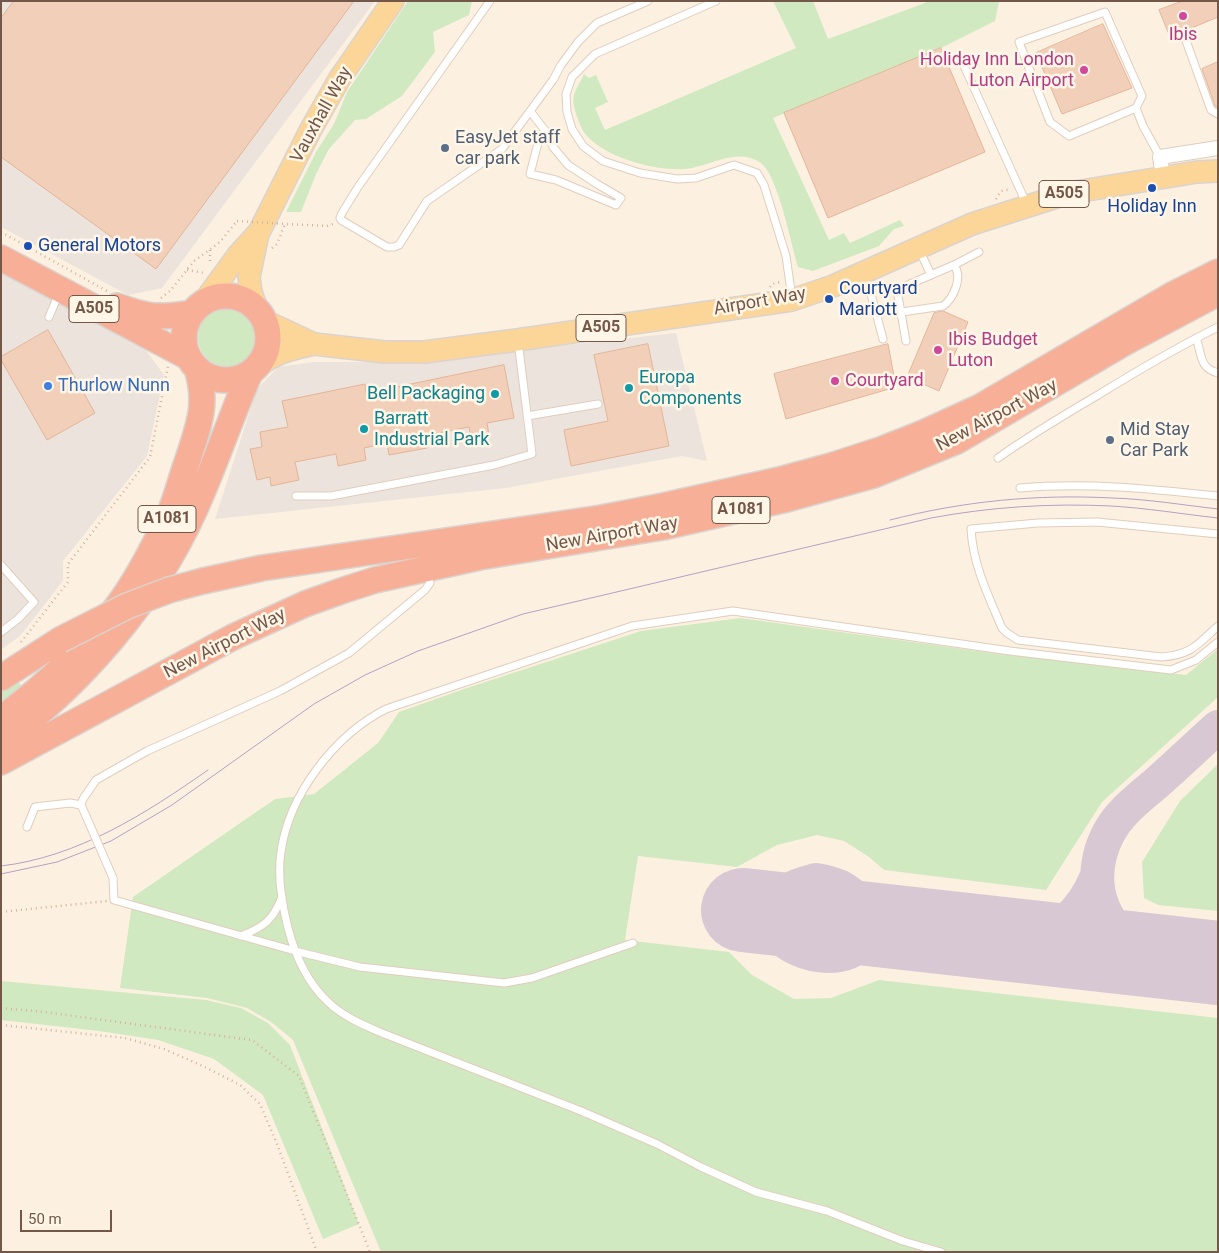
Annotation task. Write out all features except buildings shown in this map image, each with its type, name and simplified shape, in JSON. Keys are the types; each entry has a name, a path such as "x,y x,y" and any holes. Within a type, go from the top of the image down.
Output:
{"highway":[{"name":"A505","path":"1,243 111,304 135,313 160,317 198,308"},
{"name":"A505","path":"1,258 61,290 184,364"},
{"name":"New Airport Way","path":"1,762 233,637 305,604 375,580 424,557 779,480 880,450 923,434 980,407 1172,295 1218,272"},
{"name":"New Airport Way","path":"1,678 60,640 127,606 169,590 203,581 262,568 424,557 480,558 662,528 787,499 874,475 957,441 1124,344 1218,293"},
{"path":"231,296 248,302 261,315 269,332 269,344 266,355 254,370 236,380 222,381 208,377 184,364 184,334 187,323 198,308 214,298 231,296"},
{"name":"A1081","path":"1,719 44,683 87,641 116,608 150,552 169,514 201,416 202,384 184,364"},
{"name":"A1081","path":"1,743 62,691 99,656 152,587 195,509 254,370"}],"main road":[{"name":"Vauxhall Way","path":"261,315 251,292 249,277 267,239 311,129 340,78 394,1"},
{"name":"Airport Way","path":"254,370 271,356 314,344 385,352 424,352 792,300 862,274 972,224 1069,193 1161,167 1198,172 1218,171"},
{"name":"Vauxhall Way","path":"198,308 238,255 267,239"},
{"name":"Airport Way","path":"261,315 314,344"}],"street":[{"path":"1161,167 1218,148"}],"lane":[{"path":"490,1 358,187 342,213 341,220 387,247 394,247 399,244 426,201 502,149 578,42 597,23 648,1"},
{"path":"716,1 595,54 572,77 566,94 567,112 572,129 583,146 603,161 640,173 677,179 696,178 734,165 757,174 764,185 786,256 792,300"},
{"path":"1136,108 1069,136 1050,122 1019,42 1106,12 1142,96 1136,108 1161,167"},
{"path":"1185,38 1211,110 1218,114"},
{"path":"960,57 1028,206"},
{"path":"530,111 547,133 553,147 568,165 622,198 616,205 556,180 530,174 538,143 547,133"},
{"path":"919,249 931,275"},
{"path":"906,341 898,296 899,291 903,287 979,252"},
{"path":"902,312 942,306 946,303 957,281 958,270 954,265"},
{"path":"862,274 871,294 883,339"},
{"path":"50,317 61,290"},
{"path":"998,458 1028,436 1218,327"},
{"path":"1196,338 1201,361 1213,372 1218,373"},
{"path":"296,496 331,496 494,464 532,454 518,340"},
{"path":"527,416 598,404"},
{"path":"1020,488 1104,486 1218,496"},
{"path":"1218,534 1097,522 1038,523 971,529 974,558 984,586 1002,628 1018,640 1161,657 1177,656 1192,649 1218,626"},
{"path":"424,557 430,583 425,590 350,653 280,691 147,751 96,780 81,805 113,878 114,900 295,951 360,967 504,983 532,978 633,943"},
{"path":"1,565 34,602 18,619 1,632"},
{"path":"941,1252 902,1241 827,1211 756,1192 656,1144 581,1111 366,1026 339,1011 317,990 304,971 295,951 286,920 280,876 281,851 287,828 299,799 331,750 368,719 386,709 632,626 733,611 1010,651 1171,670 1196,660 1218,642"},
{"path":"27,827 35,807 70,803 81,805"},
{"path":"240,936 252,932 275,914 282,897"}],"path":[{"path":"154,300 170,291 194,261 220,242 237,221 327,226 341,220"},
{"path":"267,239 285,224"},
{"path":"1,232 115,296"},
{"path":"210,250 210,266"},
{"path":"187,270 211,274"},
{"path":"20,643 68,582 68,564 150,457 184,364"},
{"path":"1,912 114,900"},
{"path":"1,1008 252,1040 299,1076 370,1252"},
{"path":"1,1025 125,1038 164,1049 204,1066 240,1085 260,1104 318,1252"}],"shaded area":[{"path":"1,1 375,1 162,288 128,295 1,227"},
{"path":"1,269 142,345 164,375 147,456 63,561 63,581 20,636 1,650"},
{"name":"Barratt Industrial Park","path":"676,333 707,461 682,456 506,488 215,519 257,389 278,367 315,362 388,362 493,353"}],"green space":[{"path":"408,1 472,1 469,15 433,32 435,52 402,96 366,119 355,120 329,149 316,174 301,212 286,212 316,152 334,124 347,92"},
{"path":"773,1 813,1 828,39 930,1 999,1 995,21 941,48 773,118 829,240 844,233 850,243 900,220 904,226 894,229 879,246 813,271 798,267 778,196 767,170 761,163 752,158 742,156 684,169 672,169 658,168 629,160 615,155 591,140 582,129 573,98 584,74 589,78 596,75 608,102 595,108 605,130 796,48"},
{"path":"228,307 245,312 253,320 258,337 253,354 245,362 228,367 211,362 203,354 198,337 203,320 211,312"},
{"path":"740,618 992,653 1186,675 1218,649 1218,697 1102,802 1046,890 884,870 869,857 844,841 817,835 777,845 737,867 638,856 625,940 729,952 752,975 794,999 831,998 879,980 1218,1018 1218,1252 381,1252 293,1040 271,1022 247,1008 207,998 120,988 133,897 275,799 314,794 378,743 399,712 641,631"},
{"path":"18,682 23,687 1,705 1,693"},
{"path":"1218,764 1218,911 1158,905 1144,898 1142,862 1180,801"},
{"path":"1,981 206,1000 241,1008 268,1023 290,1045 359,1224 323,1239 263,1095 214,1059 158,1040 1,1020"}],"taxiway":[{"path":"1159,956 1133,944 1107,916 1099,895 1097,882 1103,845 1124,812 1218,727"},
{"path":"1022,941 1047,933 1067,920 1084,901 1096,878"},
{"path":"816,880 845,890 859,902 869,916 868,933 860,945 849,952 835,956 820,956 805,952 792,946 780,937 770,925 766,913 782,894 793,887 816,880"}],"runway":[{"path":"743,910 1218,963"}],"tram line":[{"path":"890,520 917,513 1001,500 1056,497 1125,499 1218,509"},
{"path":"1,874 57,862 111,841 172,805 314,704 365,675 418,651 523,614 931,518 976,511 1021,507 1088,505 1137,508 1218,518"},
{"path":"1,866 57,853 110,831 160,802 208,770"}],"place":[{"name":"Ibis","path":"1183,16"},
{"name":"Holiday Inn London Luton Airport","path":"1084,70"},
{"name":"EasyJet staff car park","path":"445,148"},
{"name":"Holiday Inn","path":"1152,188"},
{"name":"General Motors","path":"28,246"},
{"name":"Courtyard Mariott","path":"829,299"},
{"name":"Ibis Budget Luton","path":"938,350"},
{"name":"Courtyard","path":"835,381"},
{"name":"Thurlow Nunn","path":"48,386"},
{"name":"Europa Components","path":"629,388"},
{"name":"Bell Packaging","path":"495,394"},
{"name":"Barratt Industrial Park","path":"364,429"},
{"name":"Mid Stay Car Park","path":"1110,440"}]}
